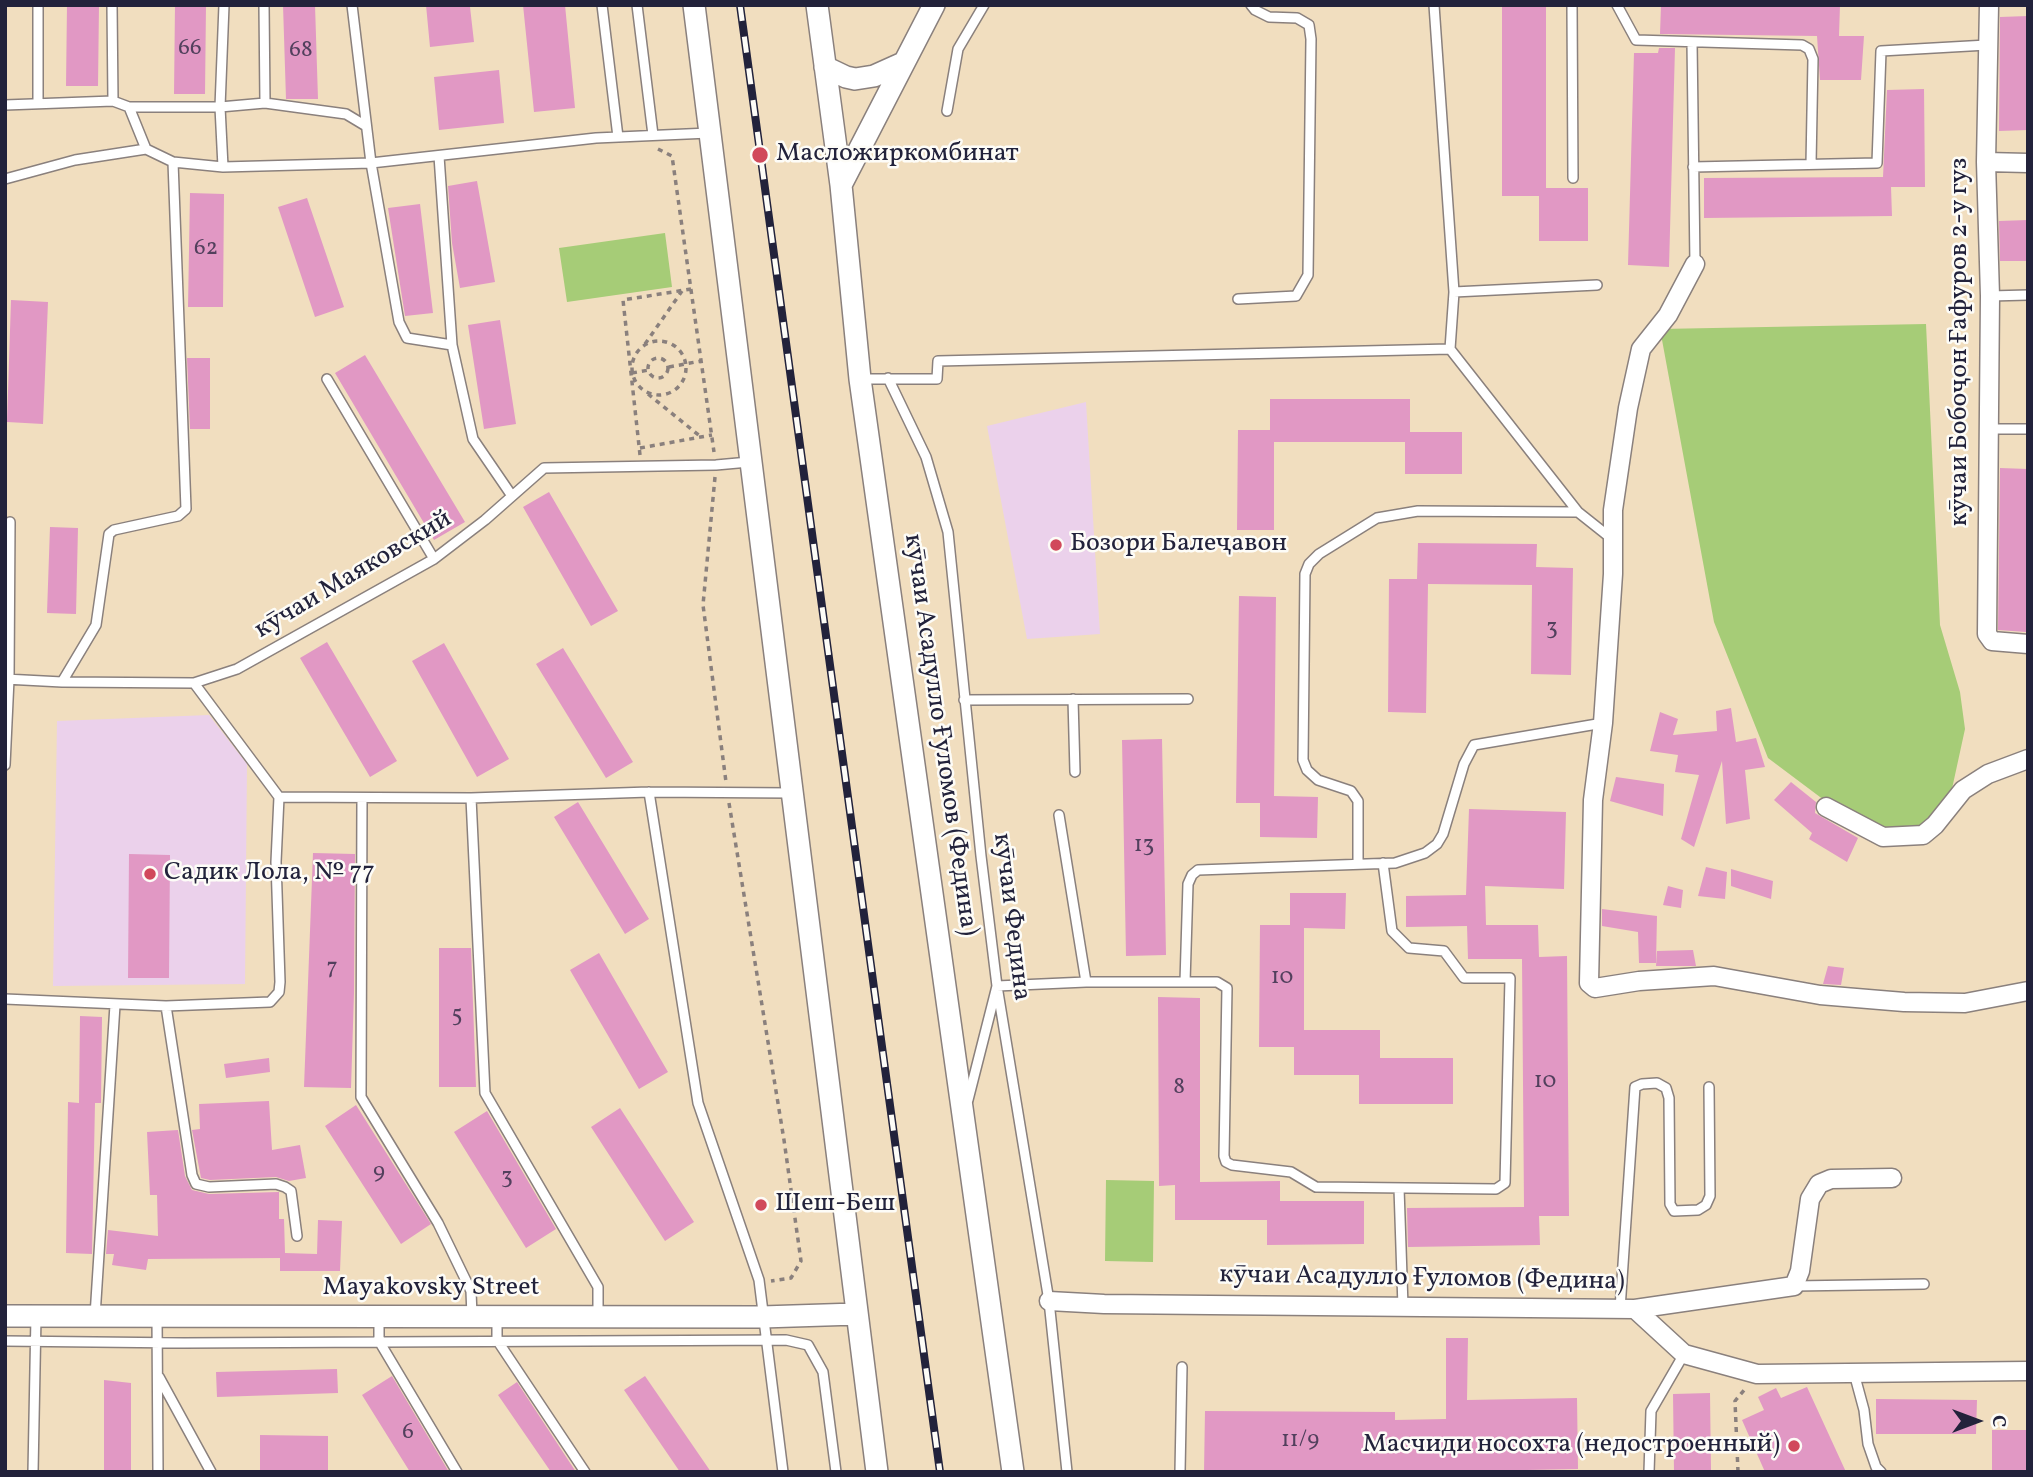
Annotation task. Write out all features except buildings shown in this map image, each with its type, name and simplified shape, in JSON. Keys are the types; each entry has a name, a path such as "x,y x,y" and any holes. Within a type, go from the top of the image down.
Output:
{"street":[{"path":"694,5 877,1472"},
{"name":"кӯчаи Асадулло Ғуломов (Федина)","path":"817,5 841,185 860,379 1013,1472"},
{"path":"841,185 934,5"},
{"name":"кӯчаи Бобоҷон Ғафуров 2-у гуз","path":"1989,5 1986,162 1990,296 1987,634 1992,641 2028,644"},
{"path":"825,67 846,78 855,79 874,76 903,63"},
{"path":"1986,162 2028,163"},
{"path":"1695,264 1668,315 1641,349 1628,408 1613,510 1613,574 1603,723 1593,800 1589,983 1595,988 1639,981 1714,976 1820,995 1965,1003 2028,991"},
{"path":"1826,807 1883,837 1923,835 1963,790 1988,774 2028,759"},
{"path":"1628,1310 1794,1286 1800,1271 1810,1199 1819,1184 1831,1179 1892,1178"},
{"name":"кӯчаи Асадулло Ғуломов (Федина)","path":"1049,1301 1104,1304 1628,1310 1684,1354 1757,1374 2028,1371"},
{"name":"Mayakovsky Street","path":"5,1316 762,1317 856,1314"}],"lane":[{"path":"38,5 38,103"},
{"path":"112,5 113,101"},
{"path":"223,167 220,107 224,5"},
{"path":"264,5 265,103"},
{"path":"352,5 370,163 399,322 407,338 452,345"},
{"path":"602,5 618,137"},
{"path":"638,5 653,135"},
{"path":"947,111 958,49 984,5"},
{"path":"1238,299 1296,296 1308,275 1309,25 1297,18 1269,17 1251,5"},
{"path":"1434,5 1454,292 1450,349 1578,513 1613,540"},
{"path":"1572,5 1573,178"},
{"path":"1617,5 1636,40 1802,45 1809,49 1813,59 1811,164"},
{"path":"1692,42 1695,264"},
{"path":"1693,167 1877,163 1881,51 1987,45"},
{"path":"5,105 113,101 129,107 220,107 265,103 346,114 366,126"},
{"path":"129,107 146,149"},
{"path":"5,179 75,160 146,149 173,162 223,167 370,163 618,137 709,133"},
{"path":"439,156 452,345 473,439 512,496"},
{"path":"62,682 96,625 108,534 114,530 178,516 187,509 173,162"},
{"path":"1454,292 1597,285"},
{"path":"1990,296 2028,295"},
{"path":"860,379 937,379 939,361 1450,349"},
{"name":"кӯчаи Федина","path":"888,378 926,457 948,532 997,985 1049,1301 1067,1472"},
{"path":"327,379 434,558"},
{"path":"1989,429 2028,429"},
{"name":"кӯчаи Маяковский","path":"7,679 194,683 237,669 434,558 544,468 749,462"},
{"path":"1358,864 1357,801 1351,791 1318,780 1307,770 1303,760 1305,574 1309,565 1319,554 1377,517 1418,511 1578,513"},
{"path":"5,765 10,522"},
{"path":"5,999 166,1006 270,1002 278,992 280,982 276,862 279,797 194,683"},
{"path":"964,699 1188,699"},
{"path":"1073,699 1075,772"},
{"path":"1185,982 1188,884 1198,870 1395,863 1425,853 1437,844 1443,834 1464,764 1474,745 1603,723"},
{"path":"279,797 471,798 727,791 791,793"},
{"path":"649,792 698,1103 758,1280 783,1472"},
{"path":"362,798 361,1097 438,1223 471,1291 472,1317"},
{"path":"471,798 485,1093 598,1287 598,1316"},
{"path":"1059,815 1086,982"},
{"path":"964,1116 997,985 1217,982 1227,988 1226,1162 1291,1172 1317,1186 1496,1189 1505,1183 1510,978 1464,978 1444,951 1409,948 1392,931 1383,863"},
{"path":"95,1316 115,1005"},
{"path":"166,1006 192,1175 196,1184 285,1186 290,1191 297,1236"},
{"path":"1628,1310 1635,1087 1657,1083 1666,1088 1669,1098 1670,1204 1674,1211 1698,1210 1706,1205 1710,1196 1709,1087"},
{"path":"1399,1188 1403,1307"},
{"path":"1794,1286 1924,1284"},
{"path":"33,1472 36,1316"},
{"path":"158,1316 158,1472"},
{"path":"379,1317 379,1341 457,1472"},
{"path":"496,1317 496,1340 585,1472"},
{"path":"5,1341 786,1340 808,1345 823,1372 836,1472"},
{"path":"1648,1472 1651,1411 1684,1354"},
{"path":"1180,1472 1182,1367"},
{"path":"1854,1373 1864,1410 1868,1444 1876,1468 1881,1472"},
{"path":"158,1376 211,1472"}],"path":[{"path":"632,136 672,156 716,465 703,604 727,791 778,1100 801,1261 791,1278 758,1280"},
{"path":"642,466 622,300 691,289"},
{"path":"682,291 634,356 632,373 640,388 701,437"},
{"path":"645,344 662,341 670,343 683,355 685,364 683,380 672,392 664,395 647,393"},
{"path":"657,359 662,359 668,367 660,378 651,375 649,370 649,365 657,359"},
{"path":"668,367 701,361"},
{"path":"632,373 649,370"},
{"path":"639,448 712,435"},
{"path":"1738,1472 1735,1401 1757,1374"}],"shaded area":[{"path":"1086,402 1100,634 1027,639 987,426"},
{"name":"Садик Лола, № 77","path":"209,715 247,764 245,984 53,986 57,721"}],"green space":[{"path":"665,233 672,287 567,302 559,248"},
{"path":"1926,324 1940,625 1960,692 1965,729 1950,798 1916,832 1864,830 1768,758 1714,622 1660,329"},
{"path":"1106,1180 1154,1181 1153,1262 1105,1261"}],"railway":[{"path":"740,5 940,1472"}],"place":[{"name":"Масложиркомбинат","path":"760,155"},
{"name":"Бозори Балеҷавон","path":"1056,545"},
{"name":"Садик Лола, № 77","path":"150,874"},
{"name":"Шеш-Беш","path":"761,1205"},
{"name":"Масчиди носохта (недостроенный)","path":"1794,1446"}]}
